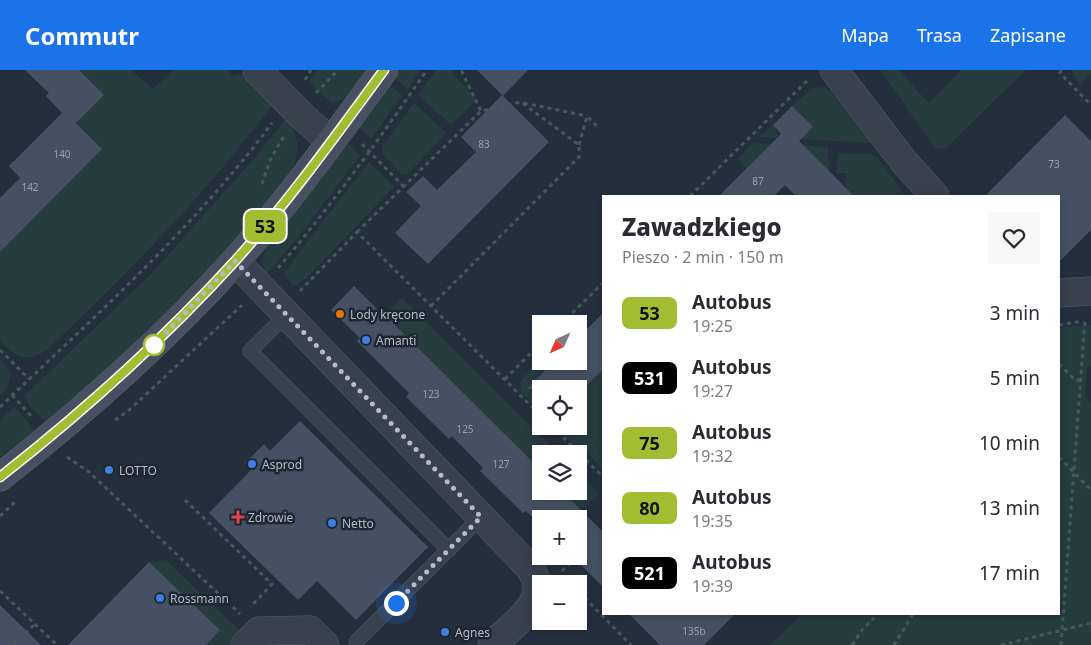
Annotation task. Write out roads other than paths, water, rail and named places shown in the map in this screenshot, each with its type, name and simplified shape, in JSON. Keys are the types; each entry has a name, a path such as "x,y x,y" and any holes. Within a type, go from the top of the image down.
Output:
{"street":[{"path":"257,70 331,142"},
{"path":"0,477 118,379 184,315 235,261 331,142 384,70"},
{"path":"822,74 934,195"},
{"path":"235,261 285,316 530,568 537,582 533,602 492,645"},
{"path":"1060,293 1091,291"},
{"path":"245,645 259,631 310,630 325,645"}],"lane":[{"path":"285,316 250,351 449,550"},
{"path":"356,642 481,517"}],"place":[{"name":"Lody kręcone","path":"340,314"},
{"name":"Amanti","path":"366,340"},
{"name":"Asprod","path":"252,464"},
{"name":"LOTTO","path":"109,470"},
{"name":"Zdrowie","path":"238,517"},
{"name":"Netto","path":"332,523"},
{"name":"Rossmann","path":"160,598"},
{"name":"Agnes","path":"445,632"}]}
